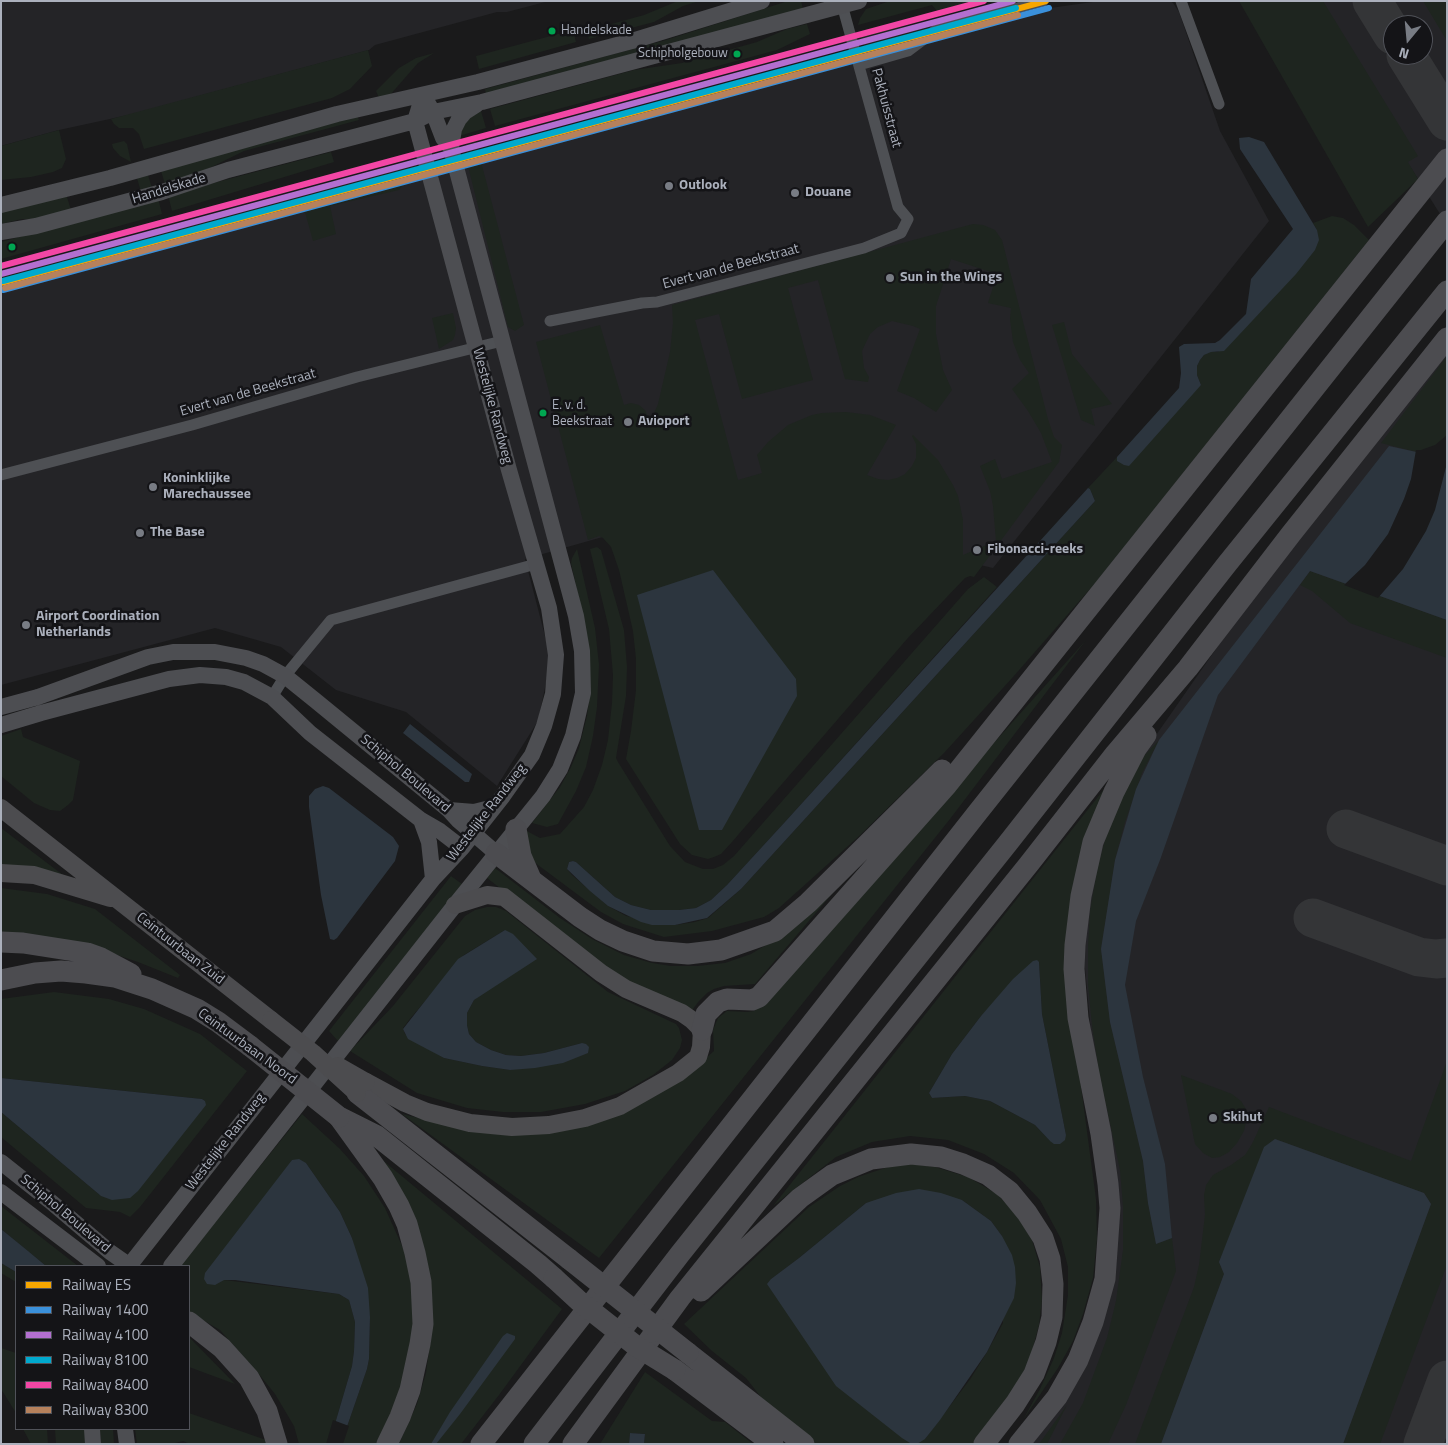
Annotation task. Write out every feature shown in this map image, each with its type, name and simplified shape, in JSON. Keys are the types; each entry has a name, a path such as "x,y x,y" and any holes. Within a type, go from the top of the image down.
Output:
{"highway":[{"path":"702,1030 706,1014 718,1002 727,998 752,1000 759,996 947,785 1447,159"},
{"path":"481,1444 971,820 1447,221"},
{"path":"534,1444 680,1254 996,859 1227,564 1447,291"},
{"path":"573,1444 680,1298 1115,754 1188,668 1291,534 1447,338"},
{"path":"1019,1444 1057,1397 1078,1360 1093,1322 1105,1279 1110,1208 1108,1184 1101,1134 1082,1045 1074,969 1077,922 1086,869 1093,842 1124,770 1136,749 1172,698 1188,668"},
{"path":"496,853 561,904 600,930 622,941 653,951 688,954 721,950 754,940 775,931 808,903 1018,695"},
{"path":"516,829 521,856 532,881"},
{"path":"1,942 64,948 94,955 170,996"},
{"name":"Ceintuurbaan Noord","path":"1,980 48,972 86,973 115,977 170,996 218,1022 339,1117"},
{"path":"362,1087 569,1260 804,1444"},
{"path":"339,1117 377,1136 538,1264 579,1301 636,1346 675,1370 773,1444"},
{"path":"339,1117 383,1178 399,1206 407,1224 421,1282 422,1324 417,1360 410,1390 400,1417 386,1444"},
{"path":"627,1370 726,1266 800,1198 832,1175 871,1159 911,1154 941,1157 988,1175 1009,1191 1027,1213 1043,1238 1054,1284 1052,1317 1046,1342 1034,1374 1015,1404 984,1444"},
{"path":"190,1323 222,1348 250,1378 267,1411 277,1444"}],"main road":[{"name":"Ceintuurbaan Zuid","path":"1,808 313,1053 362,1087 427,1112 470,1123 512,1127 550,1125 585,1118 620,1106 678,1074 698,1057 701,1047 702,1030"},
{"path":"1,873 34,875 117,900"},
{"path":"455,905 487,894 504,897 601,973 626,989 682,1013 702,1030"}],"street":[{"name":"Handelskade","path":"1,205 88,184 337,114 423,95 632,41 762,1"},
{"name":"Handelskade","path":"1,232 36,226 162,192 228,170 415,121 432,112 482,102 842,4 859,1"},
{"path":"859,65 908,50 936,30 1043,1"},
{"path":"1182,1 1219,104"},
{"name":"Pakhuisstraat","path":"842,4 898,207 908,219"},
{"name":"Westelijke Randweg","path":"423,95 443,138 451,148"},
{"path":"415,121 423,95"},
{"name":"Westelijke Randweg","path":"172,1265 543,796 560,769 573,736 583,693 582,652 576,616 451,148 454,129 459,120 465,112 482,102"},
{"name":"Westelijke Randweg","path":"130,1265 433,879 462,848 494,807 532,755 544,726 553,694 556,655 549,608 509,470 415,121"},
{"name":"Handelskade","path":"110,178 115,204"},
{"path":"88,184 95,210"},
{"name":"Evert van de Beekstraat","path":"550,321 642,303 657,302 864,248 902,233 908,219"},
{"name":"Evert van de Beekstraat","path":"1,475 364,376 502,341"},
{"path":"272,697 285,676 331,620 536,564"},
{"name":"Schiphol Boulevard","path":"1,707 38,697 139,660 173,652 215,652 262,664 285,676 449,810 496,853"},
{"name":"Schiphol Boulevard","path":"1,726 40,713 144,685 200,675 226,677 244,682 272,697 310,733 421,820 440,831 462,848"},
{"path":"449,810 474,812 494,807"},
{"path":"421,820 428,842 433,879"},
{"path":"462,848 496,853"},
{"name":"Schiphol Boulevard","path":"1,1162 128,1265"},
{"name":"Schiphol Boulevard","path":"1,1192 97,1265"},
{"path":"92,1430 94,1444"},
{"path":"125,1430 127,1444"}],"shaded area":[{"path":"1,1 549,1 507,12 497,12 375,45 369,50 133,114 59,130 1,146"},
{"path":"678,1 696,2 683,6 654,22 589,39 586,31 644,15"},
{"path":"788,1 801,1 803,9 486,94 485,89 666,40"},
{"path":"890,1 979,1 938,12 932,5 858,25 866,9"},
{"path":"1100,1 1170,1 1173,3 1179,12 1220,131 1269,221 993,568 719,504 525,559 551,659 538,721 497,786 406,712 336,690 281,647 215,628 1,685 1,287 996,21 1050,8"},
{"path":"1239,1 1323,1 1418,156 1408,162 1418,179 1368,227"},
{"path":"1252,1 1447,1 1447,225 1411,168"},
{"path":"1423,1 1447,1 1447,41 1433,15"},
{"path":"953,19 932,26 909,43 878,53 871,52 865,48 859,33 876,28 902,27"},
{"path":"807,24 810,34 777,50 495,126 490,109 634,70 682,63 757,42 787,29"},
{"path":"573,30 576,42 479,69 476,56"},
{"path":"368,50 372,66 350,89 332,98 144,149 139,134 133,128 119,128 111,119"},
{"path":"434,53 418,63 390,95 380,100 376,91 399,68 416,58"},
{"path":"481,111 486,128 459,136 464,124"},
{"path":"357,115 359,120 244,151 173,186 166,187 160,168"},
{"path":"59,130 66,159 62,168 31,177 1,180 1,146"},
{"path":"1249,137 1264,142 1317,230 1319,240 1315,250 1296,274 1224,351 1211,352 1204,355 1197,366 1197,375 1201,385 1129,466 1124,465 1117,461 1117,457 1179,388 1181,373 1179,347 1184,344 1215,343 1246,314 1251,279 1293,229 1240,149 1239,138"},
{"path":"475,139 524,325 515,331 508,327 467,162 466,144"},
{"path":"124,141 127,144 131,162 120,156 113,148 112,144"},
{"path":"331,152 334,162 172,211 168,195"},
{"path":"418,163 412,176 399,190 330,206 336,234 313,241 303,205 1,287 1,274 285,198 366,174 377,175"},
{"path":"147,172 153,191 142,195 136,175"},
{"path":"66,194 72,213 48,219 22,219 1,224 1,211"},
{"path":"158,198 162,214 1,259 1,242"},
{"path":"1332,216 1343,218 1354,225 1369,240 1097,581 944,753 857,838 779,908 764,917 712,931 664,937 623,924 601,912 530,858 525,830 540,838 560,834 584,807 593,790 608,740 613,675 609,629 590,549 597,547 601,550 624,630 627,667 626,696 616,758 670,846 685,862 703,869 713,869 723,865 734,856 968,589 984,577 997,587 784,823 711,900 696,908 679,910 651,910 631,905 615,897 576,862 569,862 567,869 572,875 608,906 626,916 675,925 695,922 708,918 741,889 1095,501 1088,488 1117,457 1118,461 1201,385 1197,375 1197,366 1200,360 1211,351 1218,352 1317,230 1313,223"},
{"path":"973,224 983,225 995,230 1002,240 1048,419 1054,437 1062,445 1059,462 974,577 965,578 907,639 732,842 721,854 708,859 692,855 680,844 626,759 636,690 636,659 633,631 619,570 611,547 599,536 588,540 536,342 600,325 624,405 631,403 639,405 645,410 650,422 658,404 670,352 673,323 672,305","holes":["951,259 997,274 988,303 1011,308 1010,319 1013,342 1020,360 1029,373 1012,389 1041,433 1052,462 1002,479 995,459 980,466 990,491 996,541 963,555 963,520 958,496 938,460 913,435 916,444 916,458 905,474 888,480 867,475 896,425 870,415 846,412 822,413 788,425 768,442 757,455 762,473 738,480 695,320 719,314 742,399 813,380 788,288 818,280 845,379 868,382 869,377 864,368 862,351 870,334 878,327 892,321 913,326 920,329 897,391 914,398 936,412 952,390 943,370 936,334 936,306"]},
{"path":"453,313 456,328 455,335 453,340 439,349 432,318"},
{"path":"1064,322 1072,354 1112,404 1091,409 1095,426 1081,420 1052,325"},
{"path":"1447,352 1447,1444 1028,1444 1109,1301 1094,1065 1085,968 1085,927 1095,866 1129,774 1241,613"},
{"path":"1447,356 1447,438 1437,448 1421,453 1381,443"},
{"path":"1447,438 1447,620 1310,571 1218,695 1160,860 1136,921 1125,985 1143,1077 1165,1164 1172,1238 1156,1244 1148,1203 1143,1161 1110,1022 1101,949 1115,860 1136,789 1159,740 1389,446 1421,453 1437,448"},
{"path":"1088,488 1095,501 741,889 707,918 675,925 652,925 641,922 608,906 567,869 569,862 576,862 615,897 631,905 651,910 696,908 711,900 784,823"},
{"path":"577,549 595,628 599,665 597,707 586,767 576,791 558,824 547,827 532,823 560,787 571,767 579,748 587,716 590,692 584,621 571,563"},
{"path":"713,570 796,679 797,696 722,830 699,830 637,595"},
{"path":"1310,571 1447,620 1447,658 1350,623 1312,591 1300,585"},
{"path":"1086,640 950,819 599,1258 402,1114 444,1124 545,1131 688,1074 714,1051 713,1030 718,1018 727,1011 754,1011"},
{"path":"410,724 472,774 469,782 465,782 403,733"},
{"path":"21,729 23,737 80,761 73,800 60,811 50,810 34,803 1,776 1,736"},
{"path":"1159,740 1142,773 1125,822 1115,860 1101,949 1110,1022 1143,1161 1148,1203 1156,1244 1172,1238 1176,1271 1126,1405 1108,1444 1060,1444 1083,1403 1107,1338 1116,1301 1123,1250 1123,1206 1120,1170 1099,1072 1092,1026 1088,984 1090,911 1097,871 1115,811 1143,757"},
{"path":"1109,783 1072,1019 1096,1199 1097,1239 1093,1278 1073,1341 1058,1368 1023,1420 1054,1358 1062,1333 1068,1295 1068,1267 1061,1239 1040,1200 1014,1173 984,1154 948,1140 910,1136 872,1142 836,1157 773,1206","holes":["1039,962 1042,1014 1066,1135 1050,1141 1035,1125 990,1101 965,1096 932,1098 929,1093 952,1054 981,1016"]},
{"path":"323,786 329,788 393,837 399,846 395,861 334,940 330,939 321,895 309,807 309,796 315,789"},
{"path":"1,828 67,878 1,866"},
{"path":"856,866 755,984 724,986 714,989 699,1001 690,1013 620,981 487,878 495,868 560,918 592,939 624,955 671,966 697,966 725,963 751,954 776,939"},
{"path":"451,876 462,884 338,1041 329,1031"},
{"path":"1,888 47,894 95,909 180,975 178,978 102,950 1,935"},
{"path":"496,907 506,911 608,992 676,1024 682,1040 680,1048 672,1060 653,1075 625,1091 585,1104 541,1112 503,1112 467,1108 417,1093 350,1051 393,1006 465,916 475,910","holes":["505,930 482,993 474,1000 467,1013 467,1025 469,1034 476,1042 491,1050 506,1055 521,1056 544,1053 582,1043 510,1070 444,1058 405,1034 403,1028 464,955"]},
{"path":"505,930 513,934 537,959 474,1000 467,1013 469,1034 476,1042 506,1055 521,1056 544,1053 582,1043 589,1047 588,1053 563,1063 510,1070 444,1058 408,1039 403,1029 458,959"},
{"path":"1037,960 1039,962 1042,1014 1066,1135 1065,1140 1060,1144 1054,1144 1035,1125 990,1101 965,1096 932,1098 929,1093 952,1054 981,1016 1013,979 1033,961"},
{"path":"54,992 109,999 144,1009 200,1034 247,1071 140,1207 130,1217 120,1212 86,1208 1,1137 1,1112 101,1196 205,1101 202,1099 1,1078 1,999"},
{"path":"1447,1061 1447,1265 1380,1444 1343,1444 1431,1204 1424,1193 1275,1139 1219,1262 1224,1274 1161,1444 1135,1444 1194,1287 1199,1265 1205,1215 1204,1195 1206,1185 1213,1175 1245,1155 1269,1107 1411,1161"},
{"path":"1181,1075 1232,1094 1241,1101 1246,1109 1247,1117 1244,1131 1229,1152 1220,1157 1212,1158 1203,1153 1195,1144"},
{"path":"1,1078 202,1099 206,1105 138,1191 130,1198 112,1200 101,1196 1,1112"},
{"path":"302,1114 340,1149 364,1176 385,1208 407,1257 412,1286 414,1324 398,1403 379,1444 341,1444 367,1369 370,1317 352,1238 340,1212 306,1163 292,1160 224,1280 339,1294 349,1300 355,1322 352,1366 329,1444 299,1444 294,1426 275,1394 258,1373 220,1330 190,1313 190,1265 181,1265"},
{"path":"1275,1139 1424,1193 1431,1204 1343,1444 1161,1444 1224,1274 1219,1262 1264,1147"},
{"path":"374,1153 562,1309 461,1444 399,1444 417,1404 426,1373 432,1329"},
{"path":"299,1159 306,1163 340,1212 352,1238 368,1288 370,1317 369,1359 341,1444 329,1444 352,1366 355,1322 349,1300 339,1294 235,1280 224,1280 215,1285 207,1284 204,1279 205,1273 292,1160"},
{"path":"912,1164 935,1167 968,1177 997,1194 1016,1214 1032,1240 1040,1267 1042,1300 1039,1325 1031,1355 1022,1376 976,1444 816,1444 778,1414 764,1401 746,1378 712,1351 684,1324 809,1207 840,1186 858,1177 891,1166","holes":["962,1200 991,1221 1002,1236 1003,1323 971,1378 925,1439 771,1279 866,1203"]},
{"path":"919,1189 941,1193 962,1200 991,1221 1012,1255 1016,1283 1014,1298 987,1352 940,1420 925,1439 917,1444 910,1443 902,1438 836,1386 767,1284 866,1203 896,1193"},
{"path":"1,1206 77,1265 45,1265 1,1229"},
{"path":"1,1229 45,1265 15,1265 15,1271 1,1263"},
{"path":"1,1263 15,1271 15,1281 1,1273"},
{"path":"507,1333 515,1336 515,1339 436,1444 431,1444 450,1412"},
{"path":"190,1338 235,1384 190,1367"},
{"path":"1,1348 15,1353 15,1411 1,1389"},
{"path":"645,1372 712,1421 725,1422 753,1444 644,1444 645,1434 630,1433 629,1444 600,1444"},
{"path":"1067,1405 1047,1444 1039,1444"},
{"path":"190,1413 269,1441 269,1444 190,1444 183,1441 171,1444 137,1444 135,1430 190,1430"},
{"path":"24,1430 47,1430 48,1444 31,1444"},
{"path":"55,1430 85,1430 87,1444 56,1444"},
{"path":"100,1430 113,1430 114,1444 101,1444"},
{"path":"630,1433 645,1434 644,1444 629,1444"}],"pier":[{"path":"1447,435 1446,467 1435,510 1426,531 1403,569 1378,598 1344,585 1365,565 1388,534 1411,479 1416,450 1435,445"},
{"path":"333,1420 349,1426 343,1444 326,1444"}],"taxiway":[{"path":"1372,1 1383,19"},
{"path":"1412,65 1447,121"},
{"path":"1346,829 1447,866"},
{"path":"1313,918 1419,957 1447,958"},
{"path":"1423,1444 1447,1380"}],"rail line":[{"name":"8400","path":"1,266 984,1"},
{"name":"4100","path":"1,274 1013,1"},
{"name":"ES","path":"1,283 1046,1"},
{"name":"8100","path":"3,281 1016,8"},
{"name":"1400","path":"3,290 1049,8"},
{"name":"8300","path":"5,288 1018,15"}],"place":[{"name":"Handelskade","path":"552,31"},
{"name":"Schipholgebouw","path":"737,54"},
{"name":"Outlook","path":"669,186"},
{"name":"Douane","path":"795,193"},
{"name":"Sun in the Wings","path":"890,278"},
{"name":"E. v. d. Beekstraat","path":"543,413"},
{"name":"Avioport","path":"628,422"},
{"name":"Koninklijke Marechaussee","path":"153,487"},
{"name":"The Base","path":"140,533"},
{"name":"Fibonacci-reeks","path":"977,550"},
{"name":"Airport Coordination Netherlands","path":"26,625"},
{"name":"Skihut","path":"1213,1118"}]}
